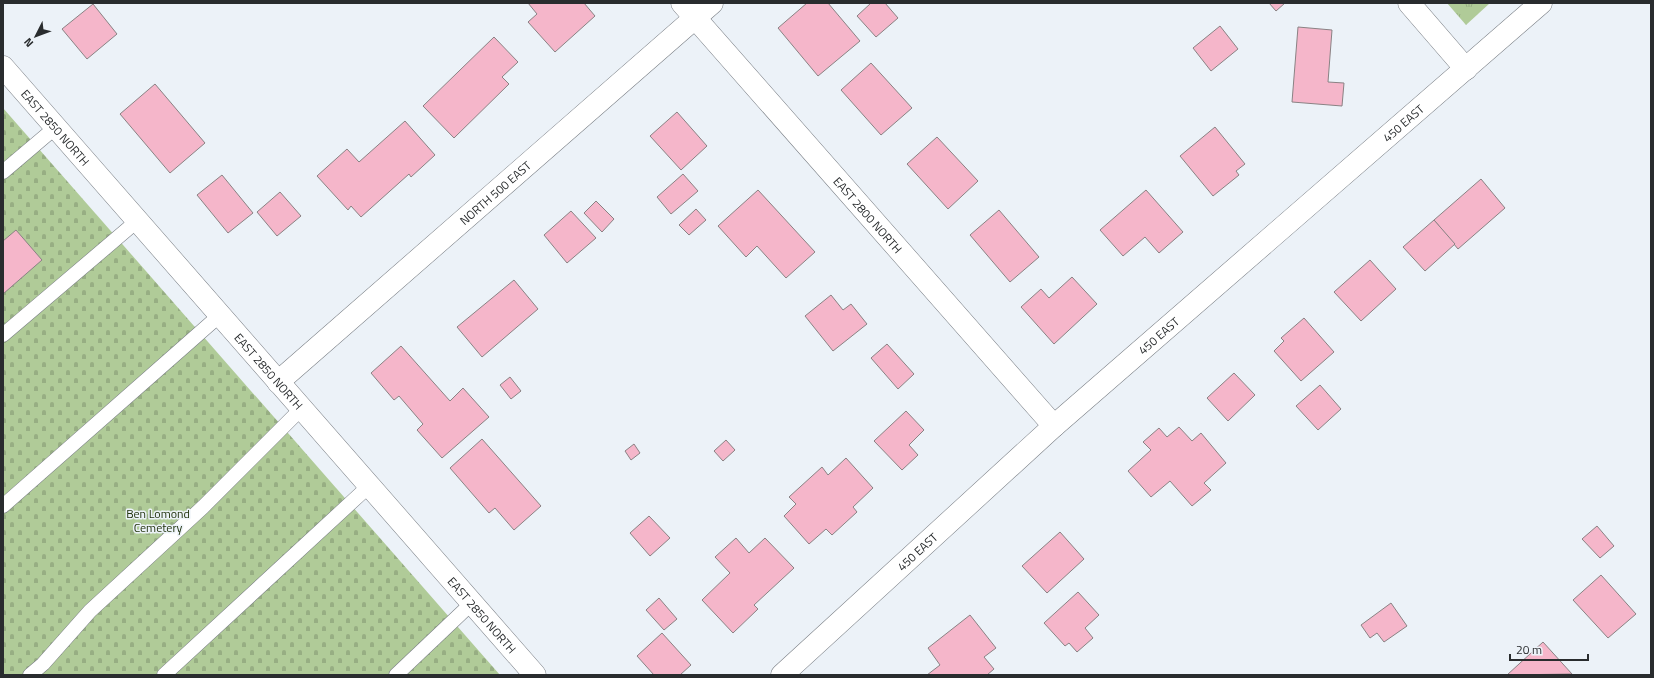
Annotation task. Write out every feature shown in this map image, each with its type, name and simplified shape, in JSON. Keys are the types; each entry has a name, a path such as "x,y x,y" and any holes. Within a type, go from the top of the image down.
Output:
{"street":[{"name":"NORTH 500 EAST","path":"278,382 689,10 712,3"},
{"path":"1409,3 1466,69"},
{"name":"450 EAST","path":"782,675 1054,426 1541,3"},
{"name":"EAST 2800 NORTH","path":"689,10 1054,426"},
{"name":"EAST 2850 NORTH","path":"3,67 535,675"}],"lane":[{"path":"3,172 56,127"},
{"path":"3,335 137,220"},
{"path":"3,506 220,315"},
{"path":"30,675 43,664 90,611 203,507 301,409"},
{"path":"164,675 369,486"},
{"path":"396,675 472,603"}],"green space":[{"path":"1447,3 1490,3 1466,25"},
{"name":"Ben Lomond Cemetery","path":"3,108 500,675 3,675"}],"building":[{"path":"528,3 584,3 595,16 555,52 528,22 537,14"},
{"path":"807,3 828,3 860,41 818,76 778,28"},
{"path":"871,3 885,3 898,18 876,37 857,16"},
{"path":"1269,3 1285,3 1276,11"},
{"path":"93,4 117,34 87,59 62,29"},
{"path":"1220,26 1238,49 1211,71 1193,48"},
{"path":"1298,27 1332,30 1328,82 1344,83 1342,106 1292,102"},
{"path":"494,37 518,62 502,77 509,84 454,138 423,106"},
{"path":"871,63 912,108 881,135 841,90"},
{"path":"155,84 205,143 170,173 120,114"},
{"path":"677,112 707,146 681,170 650,136"},
{"path":"405,121 435,155 411,177 409,174 361,217 351,206 348,210 317,176 347,149 359,162"},
{"path":"1215,127 1245,164 1236,171 1239,175 1213,196 1180,156"},
{"path":"937,137 978,181 948,209 907,164"},
{"path":"683,174 698,191 671,214 657,197"},
{"path":"222,175 253,213 228,233 197,195"},
{"path":"1481,179 1505,208 1458,249 1434,220"},
{"path":"758,190 815,252 786,278 757,246 746,257 718,226"},
{"path":"1146,190 1183,232 1159,253 1145,237 1123,256 1100,230"},
{"path":"280,192 301,216 277,236 257,212"},
{"path":"596,201 614,219 602,232 584,213"},
{"path":"696,209 706,220 689,235 679,225"},
{"path":"999,210 1039,257 1010,282 970,235"},
{"path":"571,211 596,238 567,263 544,235"},
{"path":"1434,220 1455,244 1425,271 1403,247"},
{"path":"16,230 42,260 3,294 3,241"},
{"path":"1370,260 1396,289 1361,321 1334,292"},
{"path":"1072,277 1097,304 1054,344 1021,307 1041,289 1049,298"},
{"path":"514,280 538,309 482,357 457,327"},
{"path":"831,295 843,310 851,304 867,324 833,351 805,316"},
{"path":"1304,318 1334,352 1301,381 1274,351 1284,341 1281,338"},
{"path":"887,344 914,374 898,389 871,358"},
{"path":"401,346 450,401 463,388 489,417 442,458 417,430 423,424 399,396 394,400 371,373"},
{"path":"1234,373 1255,395 1228,421 1207,398"},
{"path":"510,377 521,391 511,399 500,385"},
{"path":"1320,385 1341,409 1318,430 1296,406"},
{"path":"906,411 924,430 909,445 918,455 902,470 874,441"},
{"path":"1179,427 1192,441 1201,433 1226,463 1204,483 1211,490 1192,506 1170,481 1151,497 1128,471 1151,450 1143,442 1159,428 1167,437"},
{"path":"482,439 541,506 514,530 495,508 489,513 450,468"},
{"path":"726,440 735,450 723,461 714,451"},
{"path":"634,444 640,453 631,460 625,451"},
{"path":"846,458 873,488 853,507 857,512 832,535 826,529 809,544 784,516 796,504 789,497 822,467 828,475"},
{"path":"649,516 670,538 650,556 630,533"},
{"path":"1597,526 1614,546 1600,558 1582,539"},
{"path":"1060,532 1084,559 1047,593 1022,566"},
{"path":"736,538 749,553 765,538 794,568 754,605 758,609 733,633 702,600 730,573 715,557"},
{"path":"1601,575 1636,614 1608,638 1573,600"},
{"path":"1078,592 1099,615 1085,628 1093,638 1077,652 1069,643 1065,646 1044,623"},
{"path":"659,598 677,619 664,630 646,610"},
{"path":"1391,603 1407,626 1384,642 1377,633 1370,638 1361,625"},
{"path":"970,615 996,648 984,657 994,669 987,675 927,675 940,665 928,648"},
{"path":"662,633 691,665 680,675 654,675 637,656"},
{"path":"1543,642 1572,674 1507,675"}]}
